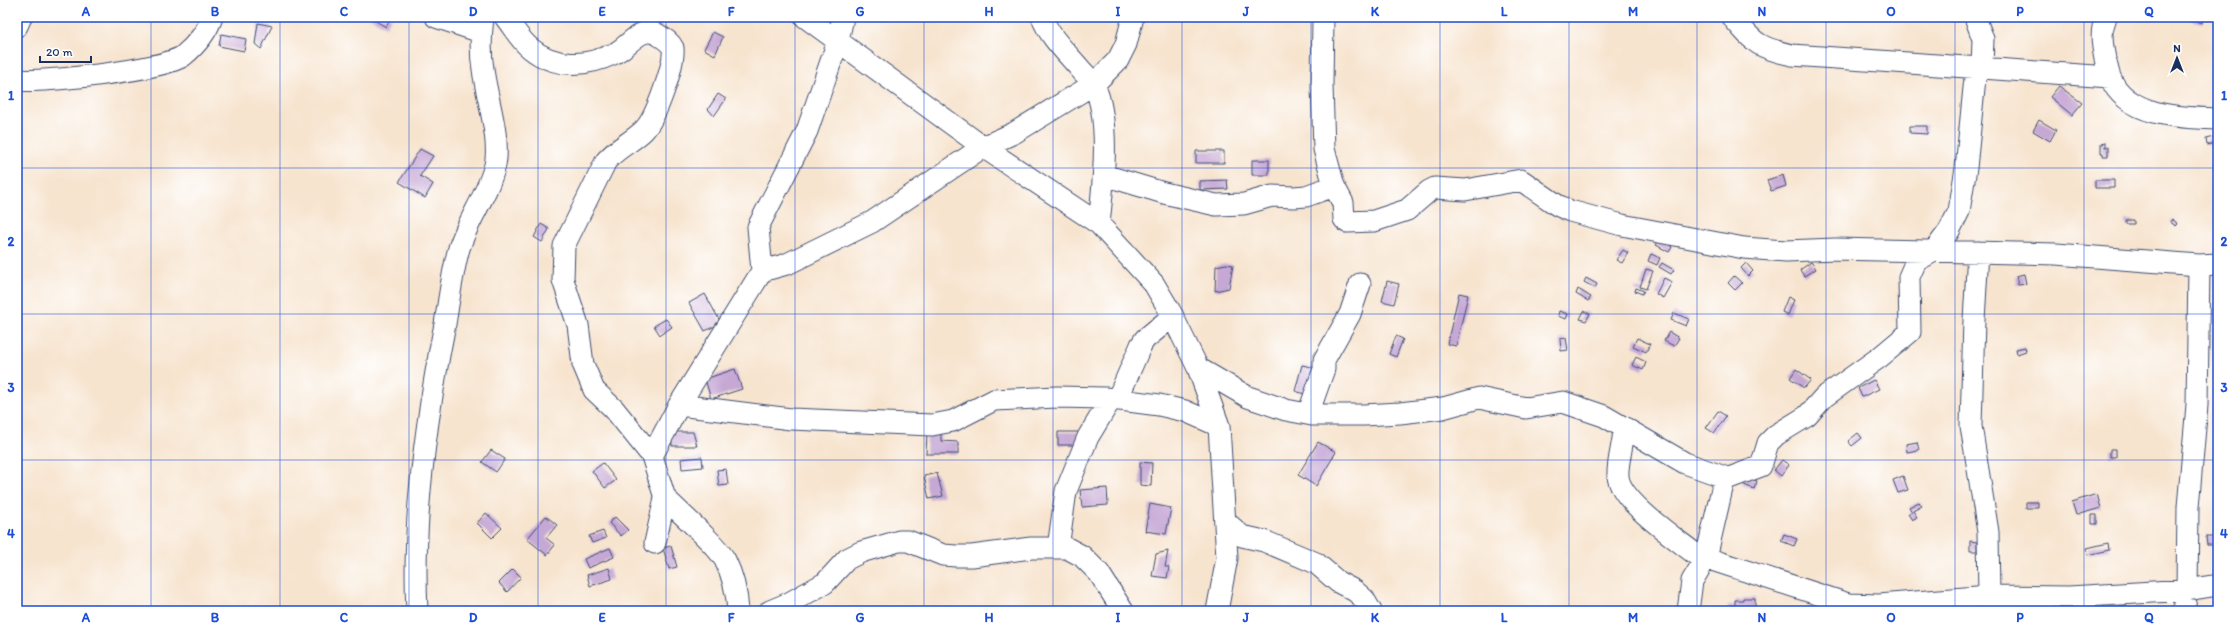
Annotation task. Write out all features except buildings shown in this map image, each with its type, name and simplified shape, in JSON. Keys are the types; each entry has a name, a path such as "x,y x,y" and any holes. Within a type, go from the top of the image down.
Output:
{"street":[{"path":"17,26 21,17"},
{"path":"17,80 34,81 149,68 182,57 197,42 209,25 212,17"},
{"path":"417,611 415,568 425,450 438,358 459,250 495,164 495,141 482,67 482,25 436,17"},
{"path":"505,17 530,48 561,63 577,64 614,54 636,36 647,32 655,32 670,43 673,48 665,88 655,116 644,130 614,151 606,161 564,246 564,280 578,325 584,364 594,390 614,409 652,456 665,498 725,559 736,591 738,611"},
{"path":"805,17 984,147 1099,224 1154,284 1173,316 1198,368 1219,426 1227,558 1217,611"},
{"path":"652,456 680,406 762,271 758,227 808,131 838,41 843,17"},
{"path":"1042,17 1052,35 1094,84 1103,122 1104,175 1099,224"},
{"path":"762,271 787,264 872,222 984,147 1014,133 1094,84 1118,60 1126,44 1134,17"},
{"path":"1323,17 1322,85 1324,149 1334,186 1343,203 1344,219 1347,222 1374,221 1407,210 1429,191 1435,188 1465,190 1521,180 1557,205 1570,211 1622,225 1744,248 1786,251 1835,249 2056,254 2209,264 2188,507 2187,590 2184,611"},
{"path":"1732,17 1756,43 1774,51 1792,55 2110,77"},
{"path":"1688,611 1692,581 1705,560 1722,483 1727,478 1761,466 1768,443 1776,435 1807,416 1824,397 1908,334 1911,327 1909,277 1912,269 1916,261 1934,251 1949,231 1959,211 1983,39 1975,17"},
{"path":"2106,17 2102,25 2102,36 2110,77 2119,90 2134,103 2149,110 2186,118 2218,119"},
{"path":"1104,175 1164,193 1216,206 1244,204 1272,196 1294,198 1306,196 1334,186"},
{"path":"1978,252 1974,320 1971,426 1988,532 1990,603"},
{"path":"1308,414 1324,369 1324,360 1350,314 1360,284"},
{"path":"1058,548 1066,491 1088,437 1114,400 1145,339 1173,316"},
{"path":"1198,368 1248,397 1286,410 1308,414 1364,415 1400,413 1443,408 1479,398 1526,408 1563,402 1604,416 1685,463 1727,478"},
{"path":"680,406 791,419 932,425 953,421 994,400 1035,397 1114,400 1159,405 1185,412 1219,426"},
{"path":"1624,427 1618,477 1625,494 1640,510 1705,560 1848,604 1879,605 1990,603 2187,590 2218,585"},
{"path":"656,543 665,498"},
{"path":"1225,521 1242,536 1264,541 1316,563 1338,582 1355,591 1364,599 1371,611"},
{"path":"770,611 795,600 826,583 847,559 891,542 908,541 943,555 956,556 972,556 1031,548 1067,548 1082,556 1099,573 1123,611"}]}
